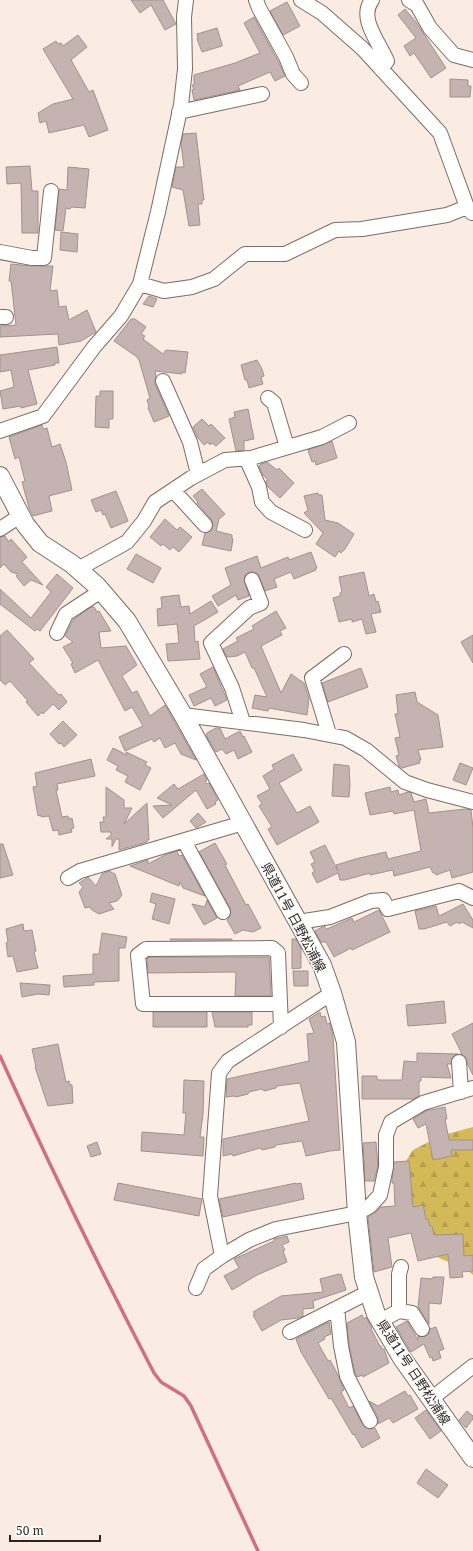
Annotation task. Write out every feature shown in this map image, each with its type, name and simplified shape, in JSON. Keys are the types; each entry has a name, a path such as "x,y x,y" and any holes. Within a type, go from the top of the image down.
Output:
{"main road":[{"name":"県道11号 日野松浦線","path":"0,476 20,516 40,543 78,569 101,591 128,621 184,715 322,965 332,993 346,1042 357,1213 364,1277 376,1314 402,1358 473,1458"}],"street":[{"path":"0,431 43,416 94,347 121,316 140,284 158,212 179,112 185,69 184,17 186,0"},
{"path":"256,0 286,57 293,74 300,83"},
{"path":"140,284 164,291 192,287 214,279 245,254 285,254 335,230 362,229 470,211 440,133 363,50 322,13 301,0"},
{"path":"372,0 367,6 367,21 387,61 381,69"},
{"path":"409,0 417,5 430,28 454,55 468,60 473,60"},
{"path":"179,112 262,94"},
{"path":"0,252 32,258 44,258 51,191"},
{"path":"163,381 190,442 198,474"},
{"path":"268,398 274,403 287,448"},
{"path":"78,569 127,542 144,521 155,502 198,474 225,460 246,458 287,448 322,437 349,424"},
{"path":"246,458 260,487 262,502 271,512 305,530"},
{"path":"173,490 205,525"},
{"path":"0,529 20,516"},
{"path":"243,722 232,688 211,643 249,608 261,603 252,580"},
{"path":"57,633 66,614 101,591"},
{"path":"329,734 312,678 344,654"},
{"path":"184,715 304,730 345,738 366,750 405,782 427,790 473,802"},
{"path":"68,878 80,871 243,823"},
{"path":"184,841 223,912"},
{"path":"298,922 330,917 371,901 383,900 388,909 459,891 473,898"},
{"path":"280,1004 143,1004 138,955 146,949 272,948 278,953 281,1027"},
{"path":"222,1256 210,1196 219,1073 228,1061 332,993"},
{"path":"196,1288 204,1269 249,1240 276,1228 357,1213 370,1206 380,1195 386,1167 386,1135 391,1122 423,1102 467,1090 459,1062"},
{"path":"399,1311 398,1274 401,1267"},
{"path":"290,1332 369,1292"},
{"path":"337,1308 341,1346 347,1376 370,1421"},
{"path":"380,1321 399,1311 412,1313 422,1329"},
{"path":"431,1399 473,1366"}],"green space":[{"path":"473,1127 473,1275 467,1270 439,1258 420,1242 401,1223 394,1201 397,1175 413,1150 440,1136"}],"building":[{"path":"131,0 163,0 176,24 165,30 151,5 140,13"},
{"path":"287,2 300,26 283,35 270,11"},
{"path":"405,9 416,22 446,68 431,78 414,53 410,56 404,46 416,38 398,15"},
{"path":"254,17 285,76 275,81 270,72 238,86 240,90 194,100 192,90 194,89 192,85 194,85 194,75 235,63 260,53 244,23"},
{"path":"217,28 222,46 202,52 197,39 197,34"},
{"path":"78,35 87,47 71,60 89,92 93,90 108,130 89,137 84,125 49,133 46,121 40,123 38,113 53,104 73,99 43,49 56,41 58,44 61,43 63,46"},
{"path":"450,79 468,80 468,86 471,86 470,97 450,97"},
{"path":"196,133 204,200 202,200 202,204 198,204 200,225 189,226 183,190 172,187 176,167 184,167 181,144 183,134"},
{"path":"30,166 32,191 38,191 38,233 22,233 21,183 7,184 6,167"},
{"path":"68,167 89,169 85,208 66,208 63,231 55,230 59,189 67,190"},
{"path":"61,232 78,234 77,252 60,250"},
{"path":"11,264 53,266 50,291 57,290 59,307 66,306 69,320 87,310 96,332 81,341 59,345 58,334 0,337 0,326 16,325 11,281 9,281"},
{"path":"149,296 157,299 153,307 143,304"},
{"path":"131,319 135,319 146,327 141,334 145,336 143,339 163,354 166,350 188,352 185,373 155,371 155,384 169,416 154,422 148,408 149,406 147,400 150,398 139,360 114,341"},
{"path":"57,347 59,363 28,370 37,404 21,408 21,406 3,409 0,391 14,387 11,370 0,372 0,355"},
{"path":"257,360 264,376 261,377 263,384 249,388 241,365"},
{"path":"100,391 113,391 113,419 109,419 109,428 95,427 96,396 100,396"},
{"path":"248,409 254,439 244,441 244,450 236,451 229,419 235,417 234,412"},
{"path":"202,419 209,426 211,424 225,438 216,446 212,443 210,445 208,442 204,445 198,438 193,427"},
{"path":"42,425 43,429 47,428 52,447 60,444 66,462 72,490 49,496 52,511 33,516 29,508 22,482 25,481 19,457 15,459 9,437"},
{"path":"332,441 337,458 316,465 315,461 312,462 308,450"},
{"path":"267,462 277,470 279,468 294,483 280,498 267,486 266,481 268,480 263,475 259,466"},
{"path":"202,489 225,514 219,519 216,531 232,535 233,539 231,551 202,545 205,533 211,531 213,524 211,519 193,496"},
{"path":"116,491 128,521 111,528 105,514 103,515 101,510 96,512 91,500"},
{"path":"318,493 318,495 322,495 325,520 338,523 354,534 345,549 341,553 339,551 335,557 316,544 323,533 304,513 308,510 304,496"},
{"path":"165,519 177,530 180,527 192,537 179,552 173,547 170,550 163,544 161,546 150,537"},
{"path":"5,536 9,542 11,539 27,557 22,562 43,585 31,580 24,586 16,576 18,574 11,572 4,564 0,568 0,537"},
{"path":"311,552 317,568 315,569 316,570 294,579 291,572 274,579 277,587 265,591 258,574 249,572 246,574 244,579 249,596 238,600 236,595 218,606 212,596 231,585 225,568 257,556 261,568 288,557 289,560"},
{"path":"136,554 161,568 153,583 127,569"},
{"path":"364,572 369,596 374,594 381,612 371,614 376,632 366,634 362,619 352,622 352,619 339,622 333,598 340,596 340,593 342,592 339,577"},
{"path":"57,574 73,588 40,631 37,629 35,631 0,604 0,589 31,618 51,592 46,587"},
{"path":"179,595 181,607 189,606 190,614 211,601 218,612 194,626 195,642 198,641 200,659 168,661 166,644 179,643 177,624 158,626 157,609 162,608 161,597"},
{"path":"91,607 94,607 97,612 99,611 111,631 99,632 101,648 126,646 137,665 122,676 132,693 137,691 150,716 165,705 196,760 181,754 175,743 165,748 160,738 154,742 152,739 125,751 119,737 143,726 132,707 125,711 98,660 75,673 71,664 73,663 63,647 73,642 65,636 73,620"},
{"path":"276,611 286,628 280,631 282,635 261,646 281,693 291,674 304,683 309,699 307,715 269,708 268,711 252,708 255,695 267,697 254,668 252,668 245,652 237,656 227,657 223,649 238,641 236,638 254,629 252,626"},
{"path":"7,630 34,659 29,663 59,695 61,694 67,702 59,710 53,704 43,714 42,712 38,716 26,702 28,701 10,681 5,685 0,680 0,636"},
{"path":"473,635 473,663 461,642"},
{"path":"213,667 227,700 215,706 211,698 194,706 189,695 207,687 200,674"},
{"path":"361,668 368,687 328,702 322,683"},
{"path":"415,692 417,702 438,715 443,747 418,750 421,760 419,760 420,763 402,768 399,766 396,756 399,755 395,738 400,737 395,714 398,714 396,695"},
{"path":"63,721 77,735 64,747 61,743 59,744 50,734"},
{"path":"216,728 220,728 225,739 240,731 252,752 238,759 234,750 226,754 222,749 216,752 206,735"},
{"path":"113,748 127,755 126,752 147,762 145,765 151,768 140,790 125,782 128,776 116,770 118,766 107,760"},
{"path":"293,754 302,770 279,783 297,813 310,806 319,822 277,845 268,829 272,827 259,806 262,804 257,796 270,789 263,776 274,769 272,765"},
{"path":"91,759 95,776 57,784 58,790 56,790 62,817 68,816 69,819 72,818 74,828 71,829 72,832 59,835 58,830 53,831 49,816 38,816 33,787 37,786 35,773"},
{"path":"460,763 473,768 466,785 453,780"},
{"path":"334,764 349,766 349,797 332,796"},
{"path":"204,774 207,780 205,782 207,784 209,783 218,800 215,802 216,804 207,809 196,790 163,818 153,806 172,805 157,798 174,784 178,789"},
{"path":"106,787 124,800 124,808 132,808 124,824 147,803 149,840 147,840 147,842 119,850 119,839 116,839 112,847 112,839 106,839 111,835 111,832 101,832 100,822 104,822 103,817 106,817"},
{"path":"390,787 391,792 398,790 399,795 408,792 411,793 414,802 426,799 429,813 465,809 471,810 473,828 473,872 452,878 450,870 436,875 430,867 394,876 393,870 370,875 370,873 345,880 340,880 338,873 317,883 312,873 314,870 311,864 315,862 310,852 325,845 338,871 336,865 359,858 386,852 388,859 421,851 414,810 394,814 393,811 370,815 365,793"},
{"path":"198,813 206,822 196,828 190,821"},
{"path":"215,843 227,864 225,865 246,905 248,904 261,928 253,932 243,930 235,934 227,920 230,916 230,908 199,852"},
{"path":"0,844 3,844 13,875 0,878"},
{"path":"177,851 179,856 182,855 205,896 183,888 180,882 179,886 130,866 148,860 148,864 165,855"},
{"path":"109,871 115,874 122,895 117,901 109,903 114,909 99,914 90,907 85,908 79,892 83,887 79,883 88,877 96,886 102,874"},
{"path":"152,893 175,899 169,924 152,919 156,904 150,902"},
{"path":"207,900 217,918 204,925 192,904 205,907"},
{"path":"463,904 473,920 473,928 462,922 459,924 457,922 450,926 447,922 424,929 419,929 415,911 436,906 439,916"},
{"path":"379,910 390,932 352,950 351,948 334,957 326,942 321,942 315,931 324,926 327,929 352,918 354,922"},
{"path":"23,924 24,931 32,930 36,951 34,952 38,968 17,972 13,956 8,957 6,929"},
{"path":"102,933 127,937 125,948 119,948 119,981 94,982 94,985 64,987 63,976 93,974 93,954 99,954"},
{"path":"232,939 232,940 170,940"},
{"path":"292,939 296,939 301,948 301,968 292,969"},
{"path":"149,957 269,957 271,996 235,996 236,972 148,973 147,959"},
{"path":"293,971 308,971 308,986 294,986"},
{"path":"20,983 50,985 49,995 38,994 22,997"},
{"path":"444,1001 446,1023 408,1026 406,1005"},
{"path":"153,1012 207,1012 207,1027 153,1027"},
{"path":"212,1012 252,1012 252,1025 248,1025 248,1027 215,1027"},
{"path":"320,1012 321,1017 325,1016 327,1024 330,1023 333,1037 340,1150 306,1156 302,1141 276,1145 275,1147 262,1150 260,1148 233,1156 232,1154 223,1156 223,1139 309,1121 300,1083 277,1086 276,1088 264,1091 262,1089 236,1097 226,1097 227,1079 309,1061 307,1034 314,1033 309,1019"},
{"path":"473,1023 473,1075 466,1058 460,1054 462,1054 452,1034"},
{"path":"58,1044 66,1082 69,1081 70,1085 72,1085 73,1103 48,1106 35,1067 32,1049"},
{"path":"417,1053 458,1054 452,1058 451,1064 447,1064 451,1078 421,1077 421,1081 419,1081 419,1096 414,1099 362,1099 362,1076 377,1076 377,1079 379,1080 402,1080 404,1061 417,1062"},
{"path":"184,1080 204,1081 203,1114 200,1137 204,1137 203,1156 141,1151 142,1132 184,1135 186,1113 183,1113"},
{"path":"445,1107 447,1119 445,1119 449,1140 473,1140 473,1150 451,1150 452,1156 433,1160 426,1124 418,1128 413,1119 426,1111"},
{"path":"97,1142 101,1154 91,1157 87,1146"},
{"path":"376,1142 378,1166 374,1181 365,1181 363,1143"},
{"path":"409,1161 413,1207 423,1205 426,1219 428,1219 430,1226 432,1226 434,1235 463,1234 464,1256 473,1255 473,1271 462,1272 463,1277 450,1278 448,1254 418,1261 411,1233 388,1238 392,1267 374,1272 368,1217 381,1207 395,1206 394,1183 392,1183 394,1162"},
{"path":"118,1183 202,1199 199,1216 114,1200"},
{"path":"301,1183 304,1199 223,1217 219,1199"},
{"path":"287,1236 289,1242 282,1245 285,1250 283,1251 287,1262 257,1275 232,1290 224,1276 239,1268 234,1259 274,1241 274,1239"},
{"path":"341,1274 346,1290 313,1301 314,1308 303,1309 303,1316 281,1320 262,1331 253,1315 255,1314 253,1312 281,1296 323,1292 320,1279"},
{"path":"433,1277 444,1277 441,1304 429,1303 429,1324 418,1307 421,1278 432,1279"},
{"path":"362,1315 364,1319 366,1317 380,1346 384,1349 389,1363 363,1377 363,1375 357,1377 349,1345 347,1323"},
{"path":"407,1321 418,1340 418,1336 426,1336 430,1329 436,1327 444,1349 439,1351 441,1358 433,1361 432,1357 430,1358 424,1344 411,1352 396,1327"},
{"path":"329,1322 331,1334 324,1337 325,1339 318,1343 338,1375 344,1390 341,1392 349,1408 353,1406 363,1425 369,1429 375,1428 380,1438 362,1448 331,1398 329,1399 301,1352 296,1339"},
{"path":"405,1391 408,1396 410,1395 418,1409 393,1423 389,1418 378,1424 378,1417 369,1401 378,1406"},
{"path":"426,1410 441,1431 430,1439 415,1418"},
{"path":"467,1411 473,1416 473,1419 466,1428 459,1420"},
{"path":"426,1469 448,1485 438,1498 417,1483"}],"waterway":[{"path":"0,1056 75,1216 154,1373 161,1382 184,1396 191,1406 258,1551"}]}
